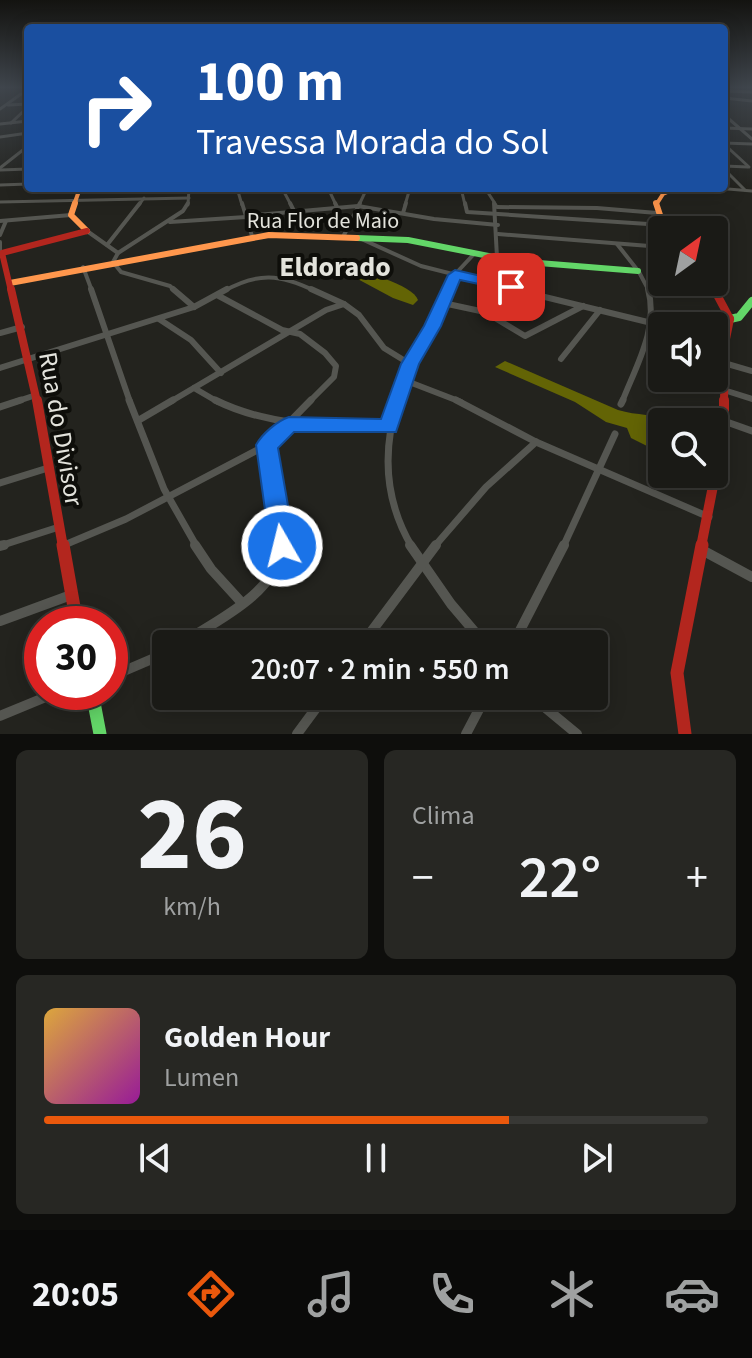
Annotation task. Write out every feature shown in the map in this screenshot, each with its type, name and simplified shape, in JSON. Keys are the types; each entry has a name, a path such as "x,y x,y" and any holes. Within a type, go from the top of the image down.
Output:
{"street":[{"path":"0,124 24,121"},
{"path":"731,121 752,142"},
{"path":"728,128 752,129"},
{"path":"0,137 24,134"},
{"path":"728,144 752,142"},
{"path":"728,148 752,175"},
{"path":"0,169 24,149"},
{"path":"14,156 24,156"},
{"path":"0,169 24,169"},
{"path":"728,171 745,190"},
{"path":"0,185 24,184"},
{"path":"728,189 752,191"},
{"path":"71,215 78,192"},
{"path":"189,192 188,206 170,222 118,253 113,262 121,272 170,286 194,307"},
{"path":"238,192 252,236"},
{"path":"284,192 294,211"},
{"path":"330,192 338,209"},
{"path":"343,237 365,192"},
{"path":"403,213 409,192"},
{"path":"462,192 464,210 498,216 648,227"},
{"path":"488,192 497,207 497,257"},
{"path":"658,216 658,197 668,192"},
{"path":"0,202 75,198 189,198"},
{"path":"107,245 144,198"},
{"path":"170,222 358,206 498,225"},
{"path":"497,207 597,208 657,213"},
{"path":"0,235 3,221 71,215"},
{"path":"71,215 118,253"},
{"path":"1,254 87,231"},
{"path":"498,234 648,246"},
{"name":"Rua Flor de Maio","path":"10,283 252,236 408,240 514,261 638,271"},
{"path":"357,237 395,257 455,275 648,321"},
{"name":"Rua do Divisor","path":"0,242 29,359 73,606"},
{"path":"617,244 638,271 652,300 651,312"},
{"path":"474,630 420,564 395,513 385,483 388,427 410,364 455,275 475,253"},
{"path":"511,287 514,261"},
{"path":"83,267 109,335 126,394 139,420 148,454 168,496 209,565 242,603"},
{"path":"0,368 194,307 243,280 264,275 303,285 344,304 359,315 384,348 410,364"},
{"path":"62,546 267,445 325,390 334,377 336,366 325,353 300,334 289,332 217,295"},
{"path":"728,316 739,317 752,301"},
{"path":"443,303 485,312 525,336 583,306"},
{"path":"139,420 289,332 344,304"},
{"path":"561,359 600,310"},
{"path":"159,319 191,340 221,373"},
{"path":"0,333 22,327"},
{"path":"621,404 648,330"},
{"path":"728,364 752,371"},
{"path":"404,380 469,405 536,442 709,517"},
{"path":"194,388 238,413 289,424 388,427"},
{"path":"728,391 752,399"},
{"path":"0,407 36,395"},
{"path":"728,422 752,431"},
{"path":"520,630 601,469 615,434"},
{"path":"372,630 420,564 497,472 536,442"},
{"path":"201,630 242,603 272,574 280,559 281,533 267,445"},
{"path":"0,483 48,468"},
{"path":"685,734 677,673 685,619 714,488"},
{"path":"0,546 59,527"},
{"path":"701,549 752,577"},
{"path":"0,621 71,595"},
{"path":"128,672 152,660"},
{"path":"0,716 24,706"},
{"path":"95,710 100,734"},
{"path":"297,734 315,710"},
{"path":"466,734 479,710"},
{"path":"547,710 572,732"}],"shaded area":[{"path":"339,269 370,274 395,283 406,288 418,300 413,305 393,298"},
{"path":"505,361 618,410 648,415 648,446 631,438 627,428 606,422 575,402 495,367"}],"traffic: fast":[{"path":"357,238 408,240 514,261 638,271"},
{"path":"730,319 739,317 752,301"},
{"path":"95,710 100,734"}],"traffic: slow":[{"path":"79,192 71,215 87,231"},
{"path":"658,216 656,202 667,192"},
{"path":"10,283 269,235 357,238"}],"traffic: jam":[{"path":"74,606 36,395 2,253 87,231"},
{"path":"718,296 730,319"},
{"path":"685,734 677,673 724,430 725,344 730,319"}],"district":[{"name":"Eldorado","path":"335,267"}],"route":[{"path":"282,546 267,445 289,424 388,427 410,364 432,326 455,275 511,287"}]}
